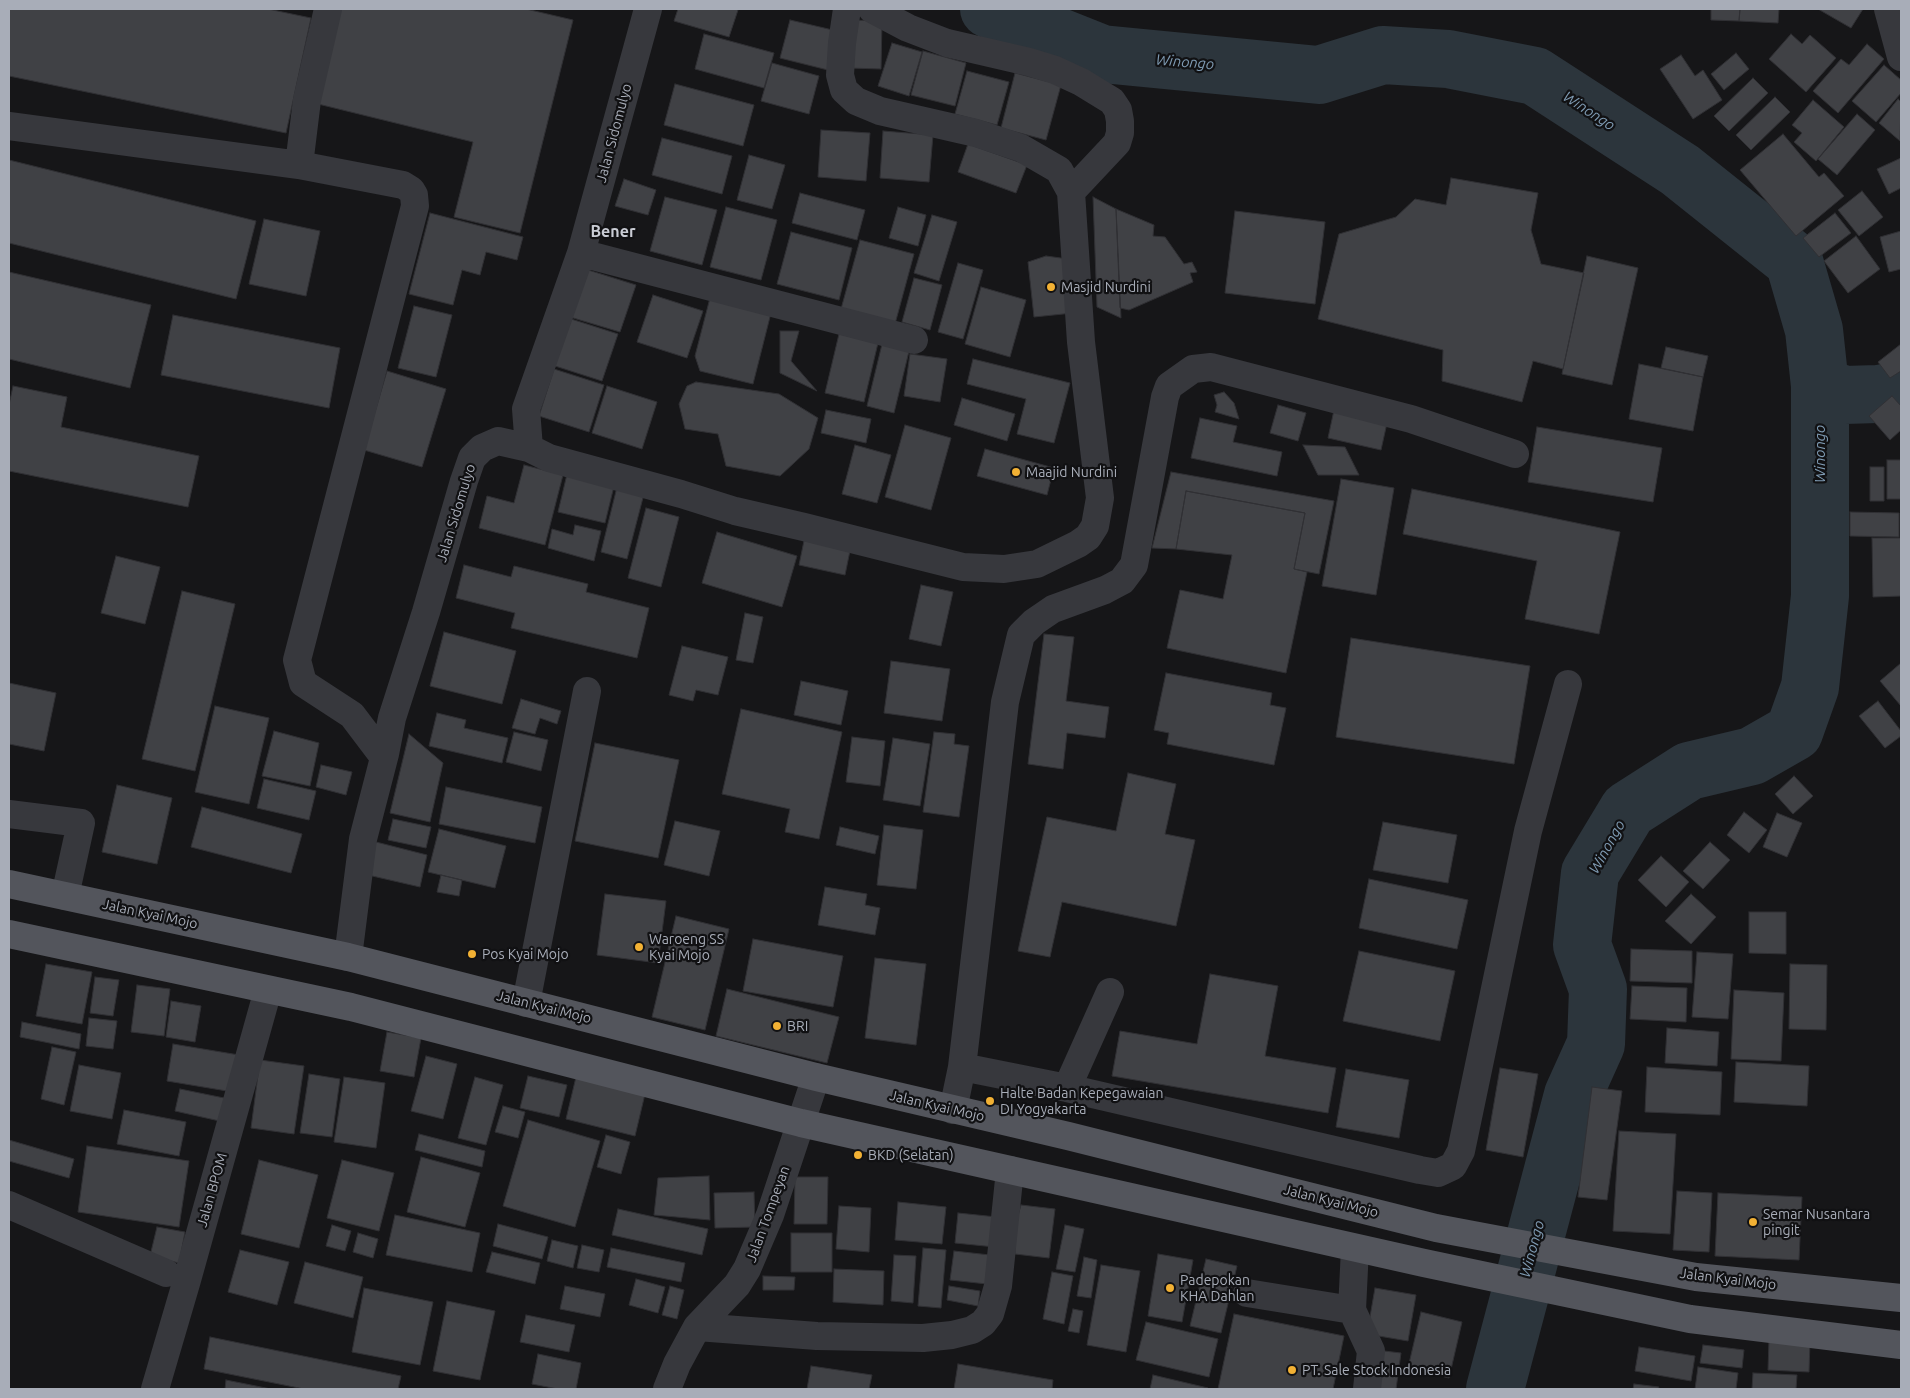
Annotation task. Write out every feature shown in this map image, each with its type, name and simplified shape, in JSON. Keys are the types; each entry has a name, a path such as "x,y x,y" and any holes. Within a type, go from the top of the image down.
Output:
{"main road":[{"name":"Jalan Kyai Mojo","path":"9,884 348,957 816,1077 1068,1136 1436,1228 1696,1277 1901,1298"},
{"path":"9,934 351,1008 801,1123 1355,1248 1690,1319 1889,1343 1901,1356"}],"street":[{"path":"299,165 307,100 328,9"},
{"name":"Jalan Sidomulyo","path":"348,957 363,839 385,754 392,718 472,458 482,448 498,441 529,448 526,409 581,253 648,9"},
{"path":"529,448 549,458 681,494 735,511 963,567 1015,568 1037,564 1088,537 1095,526 1100,498 1081,342 1071,192 1059,170 1021,148 976,133 880,110 856,101 844,90 840,75 847,9"},
{"path":"872,9 908,28 947,43 1055,70 1082,82 1112,101 1118,110 1120,121 1120,134 1117,143 1071,192"},
{"path":"1888,9 1901,57"},
{"path":"9,126 299,165 403,185 411,190 415,206 297,660 303,683 352,715 380,752 385,754"},
{"path":"581,253 914,340"},
{"path":"953,1110 962,1067 1005,702 1021,635 1034,622 1053,610 1105,590 1122,581 1134,565 1165,397 1169,386 1193,369 1211,367 1411,419 1515,454"},
{"path":"962,1067 1067,1088 1420,1170 1438,1173 1453,1166 1461,1151 1528,831 1568,684"},
{"path":"526,1003 587,691"},
{"path":"9,814 81,823 65,896"},
{"name":"Jalan BPOM","path":"155,1389 268,990"},
{"path":"1067,1088 1110,992"},
{"name":"Jalan Tompeyan","path":"667,1389 677,1364 697,1328 737,1285 747,1269 770,1215 816,1077"},
{"path":"697,1328 817,1336 923,1338 952,1335 972,1330 983,1323 990,1314 998,1286 1010,1170"},
{"path":"9,1205 166,1273"},
{"path":"1355,1248 1352,1310 1371,1351 1367,1389"},
{"path":"1247,1293 1352,1310"}],"building":[{"path":"9,9 268,9 311,18 286,133 9,76"},
{"path":"337,9 526,9 573,20 520,233 454,217 473,142 314,103"},
{"path":"678,9 738,10 729,37 674,21"},
{"path":"1711,9 1740,9 1739,21 1711,20"},
{"path":"1740,9 1779,9 1778,23 1739,21"},
{"path":"1818,9 1863,9 1851,28"},
{"path":"790,20 837,31 828,70 780,58"},
{"path":"850,20 882,21 881,69 849,68"},
{"path":"704,34 774,53 764,88 695,69"},
{"path":"1791,34 1802,44 1810,35 1836,58 1806,92 1769,59"},
{"path":"892,43 922,52 909,96 878,86"},
{"path":"1867,44 1884,59 1838,113 1813,91 1841,59 1849,65"},
{"path":"923,51 966,63 955,106 911,95"},
{"path":"1736,53 1749,69 1724,90 1711,74"},
{"path":"1681,55 1695,76 1703,70 1722,100 1693,119 1660,69"},
{"path":"772,63 819,76 809,114 761,101"},
{"path":"1884,65 1901,80 1901,93 1876,122 1852,101"},
{"path":"967,71 1009,82 997,125 955,114"},
{"path":"1015,73 1061,85 1046,140 1001,128"},
{"path":"1753,78 1768,93 1729,131 1714,116"},
{"path":"675,84 754,105 743,146 664,125"},
{"path":"1775,97 1790,112 1751,150 1736,135"},
{"path":"1898,99 1901,102 1900,141 1879,123"},
{"path":"1813,100 1844,127 1816,161 1794,142 1802,133 1792,125"},
{"path":"1857,114 1875,130 1837,175 1818,159"},
{"path":"821,130 870,133 866,181 818,177"},
{"path":"883,131 933,135 929,182 880,178"},
{"path":"1783,134 1819,177 1824,173 1844,196 1796,236 1740,170"},
{"path":"662,138 732,156 722,194 652,175"},
{"path":"968,144 1027,165 1016,193 958,172"},
{"path":"749,155 785,165 772,209 737,200"},
{"path":"1901,158 1901,188 1889,194 1877,169"},
{"path":"9,160 256,221 236,299 9,243"},
{"path":"1451,178 1538,193 1531,230 1541,264 1584,273 1563,369 1533,361 1522,402 1442,381 1443,350 1318,319 1339,234 1396,217 1415,199 1446,205"},
{"path":"624,179 656,190 648,215 615,206"},
{"path":"1862,191 1883,217 1859,236 1838,210"},
{"path":"800,193 865,210 857,240 792,223"},
{"path":"665,197 717,210 702,265 650,251"},
{"path":"1093,197 1116,209 1121,318 1097,307"},
{"path":"726,207 777,220 761,280 710,267"},
{"path":"898,207 926,215 918,246 889,238"},
{"path":"1116,209 1154,225 1153,236 1165,237 1184,264 1192,262 1197,272 1190,273 1193,282 1129,310 1120,308"},
{"path":"1235,211 1325,222 1315,304 1225,293"},
{"path":"430,213 523,237 517,260 486,252 480,275 462,270 453,305 409,294"},
{"path":"1835,213 1851,233 1819,257 1803,238"},
{"path":"932,215 957,222 939,281 914,273"},
{"path":"264,219 320,231 306,296 249,284"},
{"path":"1901,231 1901,269 1889,272 1880,237"},
{"path":"791,232 852,248 839,300 777,284"},
{"path":"1856,236 1880,269 1848,293 1824,261"},
{"path":"860,240 914,254 895,324 841,309"},
{"name":"Masjid Nurdini","path":"1046,256 1068,259 1073,313 1034,317 1028,262"},
{"path":"1587,256 1638,268 1612,385 1562,374"},
{"path":"958,263 983,270 963,339 938,332"},
{"path":"585,269 636,285 620,332 570,317"},
{"path":"9,272 151,305 130,388 9,359"},
{"path":"914,278 942,285 930,330 902,322"},
{"path":"981,287 1026,300 1010,357 965,344"},
{"path":"711,294 772,309 753,384 700,371 695,356"},
{"path":"653,295 703,311 687,358 637,342"},
{"path":"414,306 452,315 436,377 398,368"},
{"path":"173,315 340,348 329,408 161,375"},
{"path":"568,318 618,334 602,381 552,365"},
{"path":"780,331 799,331 791,361 817,391 780,373"},
{"path":"839,334 878,343 864,402 825,393"},
{"path":"884,336 911,343 894,413 867,406"},
{"path":"1901,344 1901,371 1890,378 1878,362"},
{"path":"1666,347 1708,356 1703,377 1661,368"},
{"path":"910,354 947,359 940,402 904,396"},
{"path":"973,359 1070,383 1054,443 1017,434 1026,399 967,384"},
{"path":"1639,364 1703,377 1693,431 1629,419"},
{"path":"554,369 604,385 589,432 539,416"},
{"path":"387,371 446,389 422,467 364,450"},
{"path":"696,382 779,394 818,418 809,449 780,476 726,466 718,434 685,429 679,404 687,386"},
{"path":"13,386 67,397 61,427 199,456 188,507 9,471 9,405"},
{"path":"607,386 657,402 642,449 592,433"},
{"path":"1224,392 1234,403 1239,419 1215,412 1217,405 1214,395"},
{"path":"1892,396 1901,406 1901,430 1890,440 1869,416"},
{"path":"962,398 1015,414 1007,441 954,425"},
{"path":"1278,405 1306,413 1298,441 1270,433"},
{"path":"826,410 871,419 866,443 821,433"},
{"path":"1334,410 1387,423 1381,450 1328,438"},
{"path":"1200,418 1237,426 1233,442 1282,452 1277,476 1191,458"},
{"path":"905,425 951,438 931,510 885,497"},
{"path":"1537,427 1662,448 1653,502 1528,482"},
{"path":"855,445 891,455 877,503 842,494"},
{"path":"1303,445 1345,447 1359,475 1318,475"},
{"name":"Maajid Nurdini","path":"985,449 1054,468 1047,495 977,476"},
{"path":"1887,460 1901,460 1901,499 1887,499"},
{"path":"524,465 563,475 545,545 479,528 487,496 514,503"},
{"path":"1870,467 1884,467 1884,501 1870,501"},
{"path":"568,470 615,482 605,523 558,512"},
{"path":"1171,472 1334,501 1319,574 1294,569 1305,513 1186,491 1176,549 1152,548"},
{"path":"1341,479 1394,488 1376,595 1322,586"},
{"path":"618,483 645,490 627,559 601,552"},
{"path":"1412,489 1620,532 1599,634 1525,619 1537,561 1403,534"},
{"path":"1186,491 1305,513 1294,569 1307,572 1286,673 1167,648 1180,590 1223,599 1232,555 1176,549"},
{"path":"646,508 679,517 661,587 628,578"},
{"path":"1850,512 1899,513 1899,537 1850,536"},
{"path":"575,525 601,531 594,561 548,548 552,529 573,535"},
{"path":"806,531 852,541 845,575 799,565"},
{"path":"717,532 797,556 782,607 702,583"},
{"path":"1872,538 1901,538 1901,596 1873,597"},
{"path":"116,556 160,567 145,624 101,613"},
{"path":"464,565 511,577 514,566 588,584 586,592 649,608 637,658 511,628 515,613 456,598"},
{"path":"921,585 953,592 941,646 909,639"},
{"path":"182,591 235,604 195,771 142,759"},
{"path":"745,613 763,617 753,663 736,660"},
{"path":"444,632 516,651 502,704 430,686"},
{"path":"1044,634 1074,637 1066,701 1109,707 1105,738 1067,733 1063,769 1028,764"},
{"path":"1351,638 1530,666 1514,764 1336,737"},
{"path":"682,646 728,657 718,695 696,690 693,701 669,695"},
{"path":"891,661 950,669 942,721 884,713"},
{"path":"1901,663 1901,706 1880,681"},
{"path":"1166,673 1272,693 1270,705 1286,708 1274,765 1167,744 1169,733 1154,730"},
{"path":"801,681 848,691 841,725 794,715"},
{"path":"9,683 56,693 44,751 9,744"},
{"path":"521,699 561,711 557,724 540,718 535,734 512,728"},
{"path":"1878,701 1901,731 1901,736 1885,748 1859,716"},
{"path":"215,706 269,718 249,804 195,792"},
{"path":"741,709 842,732 819,839 785,832 790,809 722,794"},
{"path":"437,713 466,720 464,728 508,738 502,763 429,746"},
{"path":"274,731 319,743 310,786 262,776"},
{"path":"514,732 548,740 541,771 506,762"},
{"path":"934,732 955,734 954,744 969,746 959,817 923,812"},
{"path":"409,734 443,763 430,822 390,813"},
{"path":"852,737 885,741 880,786 846,782"},
{"path":"893,738 930,744 920,806 883,800"},
{"path":"595,743 679,760 658,858 575,841"},
{"path":"321,765 352,772 346,795 316,787"},
{"path":"1128,773 1176,784 1165,834 1195,840 1176,926 1062,902 1050,957 1018,951 1047,817 1116,831"},
{"path":"1794,776 1813,796 1793,814 1775,794"},
{"path":"264,779 316,791 309,820 257,808"},
{"path":"117,785 172,798 157,864 102,852"},
{"path":"446,787 542,807 535,843 439,824"},
{"path":"202,807 302,834 291,873 191,847"},
{"path":"1744,812 1767,830 1749,853 1727,835"},
{"path":"1777,813 1802,823 1787,857 1763,847"},
{"path":"393,819 431,827 426,848 388,840"},
{"path":"675,821 720,831 709,876 664,865"},
{"path":"1383,822 1457,835 1448,883 1373,870"},
{"path":"884,825 923,830 916,889 877,885"},
{"path":"840,827 879,836 875,854 836,845"},
{"path":"439,829 506,846 495,888 428,872"},
{"path":"376,842 427,855 420,887 368,875"},
{"path":"1710,842 1730,860 1703,889 1683,871"},
{"path":"1661,856 1689,882 1666,907 1638,880"},
{"path":"441,875 462,880 459,896 437,892"},
{"path":"1369,879 1468,900 1457,949 1359,928"},
{"path":"825,887 867,894 865,905 880,908 875,935 818,925"},
{"path":"605,894 666,901 658,963 597,955"},
{"path":"1691,894 1716,917 1691,944 1665,921"},
{"path":"1749,912 1786,912 1786,954 1749,953"},
{"path":"676,916 729,929 705,1030 652,1017"},
{"path":"753,939 843,956 833,1007 743,991"},
{"path":"1631,949 1692,951 1692,983 1630,981"},
{"path":"1359,951 1455,971 1440,1041 1343,1021"},
{"path":"1697,952 1733,954 1728,1019 1692,1017"},
{"path":"875,958 926,964 916,1045 865,1038"},
{"path":"46,964 92,972 82,1024 36,1016"},
{"path":"1790,964 1827,965 1826,1030 1789,1029"},
{"path":"1210,974 1278,986 1265,1056 1336,1068 1328,1113 1112,1076 1120,1031 1197,1044"},
{"path":"95,977 119,980 113,1016 90,1013"},
{"path":"137,985 170,989 164,1036 131,1032"},
{"path":"1632,986 1687,988 1686,1022 1630,1019"},
{"name":"BRI","path":"727,989 839,1017 827,1063 716,1036"},
{"path":"1734,990 1784,993 1781,1061 1731,1059"},
{"path":"171,1001 201,1006 195,1042 166,1037"},
{"path":"89,1018 117,1021 113,1049 86,1046"},
{"path":"22,1022 81,1034 79,1049 20,1037"},
{"path":"1667,1028 1719,1032 1717,1066 1665,1063"},
{"path":"387,1032 421,1038 414,1077 380,1071"},
{"path":"173,1044 239,1055 233,1092 167,1081"},
{"path":"52,1047 76,1052 64,1105 41,1099"},
{"path":"426,1056 457,1064 443,1119 411,1111"},
{"path":"260,1060 304,1066 294,1134 251,1128"},
{"path":"1736,1062 1809,1066 1807,1106 1734,1102"},
{"path":"79,1065 121,1073 112,1119 70,1111"},
{"path":"1647,1067 1722,1072 1720,1115 1645,1112"},
{"path":"1500,1068 1538,1074 1523,1157 1486,1150"},
{"path":"1346,1069 1409,1080 1399,1138 1336,1127"},
{"path":"309,1074 340,1079 332,1137 300,1133"},
{"path":"528,1076 567,1085 559,1117 520,1108"},
{"path":"344,1077 385,1083 376,1148 334,1142"},
{"path":"475,1077 503,1085 486,1145 458,1138"},
{"path":"576,1077 645,1094 635,1136 566,1119"},
{"path":"1592,1087 1622,1091 1607,1200 1578,1197"},
{"path":"180,1089 229,1099 224,1122 175,1111"},
{"path":"503,1106 525,1112 518,1138 495,1132"},
{"path":"124,1110 186,1122 179,1156 117,1144"},
{"path":"528,1120 600,1141 575,1227 503,1206"},
{"path":"1619,1131 1676,1134 1670,1234 1613,1231"},
{"path":"419,1134 485,1151 482,1167 415,1150"},
{"path":"606,1135 630,1142 621,1174 597,1167"},
{"path":"9,1140 74,1159 69,1178 9,1161"},
{"path":"87,1146 189,1161 179,1227 78,1212"},
{"path":"421,1157 480,1173 465,1227 407,1212"},
{"path":"259,1160 318,1175 299,1248 241,1234"},
{"path":"342,1160 394,1173 379,1231 327,1218"},
{"path":"709,1176 710,1220 654,1215 658,1178"},
{"path":"795,1177 828,1177 827,1224 794,1224"},
{"path":"1677,1191 1712,1193 1709,1252 1673,1250"},
{"path":"754,1192 755,1227 715,1228 714,1193"},
{"path":"1718,1193 1802,1197 1799,1260 1715,1256"},
{"path":"898,1202 946,1207 942,1244 895,1240"},
{"path":"1021,1205 1055,1209 1049,1258 1015,1254 1015,1227"},
{"path":"839,1206 871,1208 869,1252 836,1249"},
{"path":"618,1209 708,1229 702,1255 612,1235"},
{"path":"958,1213 997,1217 995,1247 955,1243"},
{"path":"395,1215 480,1233 472,1272 386,1255"},
{"path":"498,1224 548,1237 542,1259 493,1246"},
{"path":"332,1225 351,1231 345,1251 326,1246"},
{"path":"1065,1225 1084,1229 1075,1272 1056,1269"},
{"path":"157,1227 185,1232 179,1263 150,1256"},
{"path":"358,1233 378,1239 373,1258 353,1252"},
{"path":"791,1233 832,1233 832,1272 791,1272"},
{"path":"552,1240 578,1246 573,1268 547,1261"},
{"path":"582,1245 604,1250 599,1272 577,1268"},
{"path":"611,1248 685,1263 681,1282 607,1267"},
{"path":"923,1248 946,1250 941,1308 918,1306"},
{"path":"240,1250 289,1262 277,1305 228,1292"},
{"path":"954,1251 990,1255 987,1284 950,1280"},
{"path":"492,1252 540,1263 535,1284 486,1272"},
{"name":"Padepokan KHA Dahlan","path":"1158,1254 1193,1260 1182,1322 1148,1316"},
{"path":"894,1255 916,1256 913,1303 891,1301"},
{"path":"1084,1257 1097,1260 1091,1298 1077,1296"},
{"path":"1206,1259 1237,1266 1221,1333 1190,1326"},
{"path":"305,1262 363,1277 353,1318 294,1303"},
{"path":"1101,1265 1140,1271 1126,1352 1087,1345"},
{"path":"834,1269 884,1271 883,1305 833,1302"},
{"path":"1052,1272 1073,1276 1064,1324 1043,1319"},
{"path":"763,1276 795,1277 794,1290 763,1290"},
{"path":"636,1279 665,1287 658,1313 629,1305"},
{"path":"565,1286 605,1294 600,1317 560,1309"},
{"path":"670,1286 684,1290 677,1319 662,1315"},
{"path":"949,1286 980,1291 978,1306 947,1300"},
{"path":"364,1288 433,1302 420,1365 352,1352"},
{"path":"1375,1288 1416,1295 1408,1341 1367,1334"},
{"path":"447,1301 495,1311 480,1380 433,1371"},
{"path":"1073,1309 1083,1311 1079,1333 1068,1331"},
{"path":"1421,1312 1462,1322 1449,1378 1408,1368"},
{"path":"1234,1314 1344,1336 1333,1389 1218,1389"},
{"path":"526,1315 575,1325 569,1352 520,1342"},
{"path":"1146,1322 1218,1339 1209,1377 1136,1360"},
{"path":"210,1337 401,1376 398,1389 304,1389 204,1369"},
{"path":"1769,1340 1810,1341 1809,1372 1768,1370"},
{"path":"1703,1345 1744,1350 1742,1368 1700,1363"},
{"path":"1639,1347 1695,1356 1691,1381 1635,1371"},
{"path":"1376,1350 1401,1353 1396,1389 1371,1389"},
{"path":"538,1354 581,1363 576,1389 558,1389 532,1384"},
{"path":"958,1364 1053,1380 1052,1389 954,1389"},
{"path":"811,1366 872,1375 869,1389 807,1389"},
{"path":"1698,1367 1738,1373 1736,1389 1695,1389"},
{"path":"1753,1373 1797,1375 1796,1389 1752,1389"},
{"path":"1153,1375 1208,1388 1150,1389"},
{"path":"226,1380 271,1389 225,1389"},
{"path":"1634,1384 1659,1387 1658,1389 1633,1389"}],"waterway":[{"name":"Winongo","path":"989,9 1102,54 1319,75 1383,55 1448,59 1535,76 1680,170 1794,261 1814,330 1820,386 1820,596 1810,687 1794,732 1752,756 1689,771 1628,810 1590,873 1582,945 1598,989 1596,1044 1573,1095 1495,1389"},
{"path":"1820,386 1844,395 1878,394 1901,390"}],"place":[{"name":"Masjid Nurdini","path":"1051,287"},
{"name":"Maajid Nurdini","path":"1016,472"},
{"name":"Waroeng SS Kyai Mojo","path":"639,947"},
{"name":"Pos Kyai Mojo","path":"472,954"},
{"name":"BRI","path":"777,1026"},
{"name":"Halte Badan Kepegawaian DI Yogyakarta","path":"990,1101"},
{"name":"BKD (Selatan)","path":"858,1155"},
{"name":"Semar Nusantara pingit","path":"1753,1222"},
{"name":"Padepokan KHA Dahlan","path":"1170,1288"},
{"name":"PT. Sale Stock Indonesia","path":"1292,1370"}],"district":[{"name":"Bener","path":"613,232"}]}
